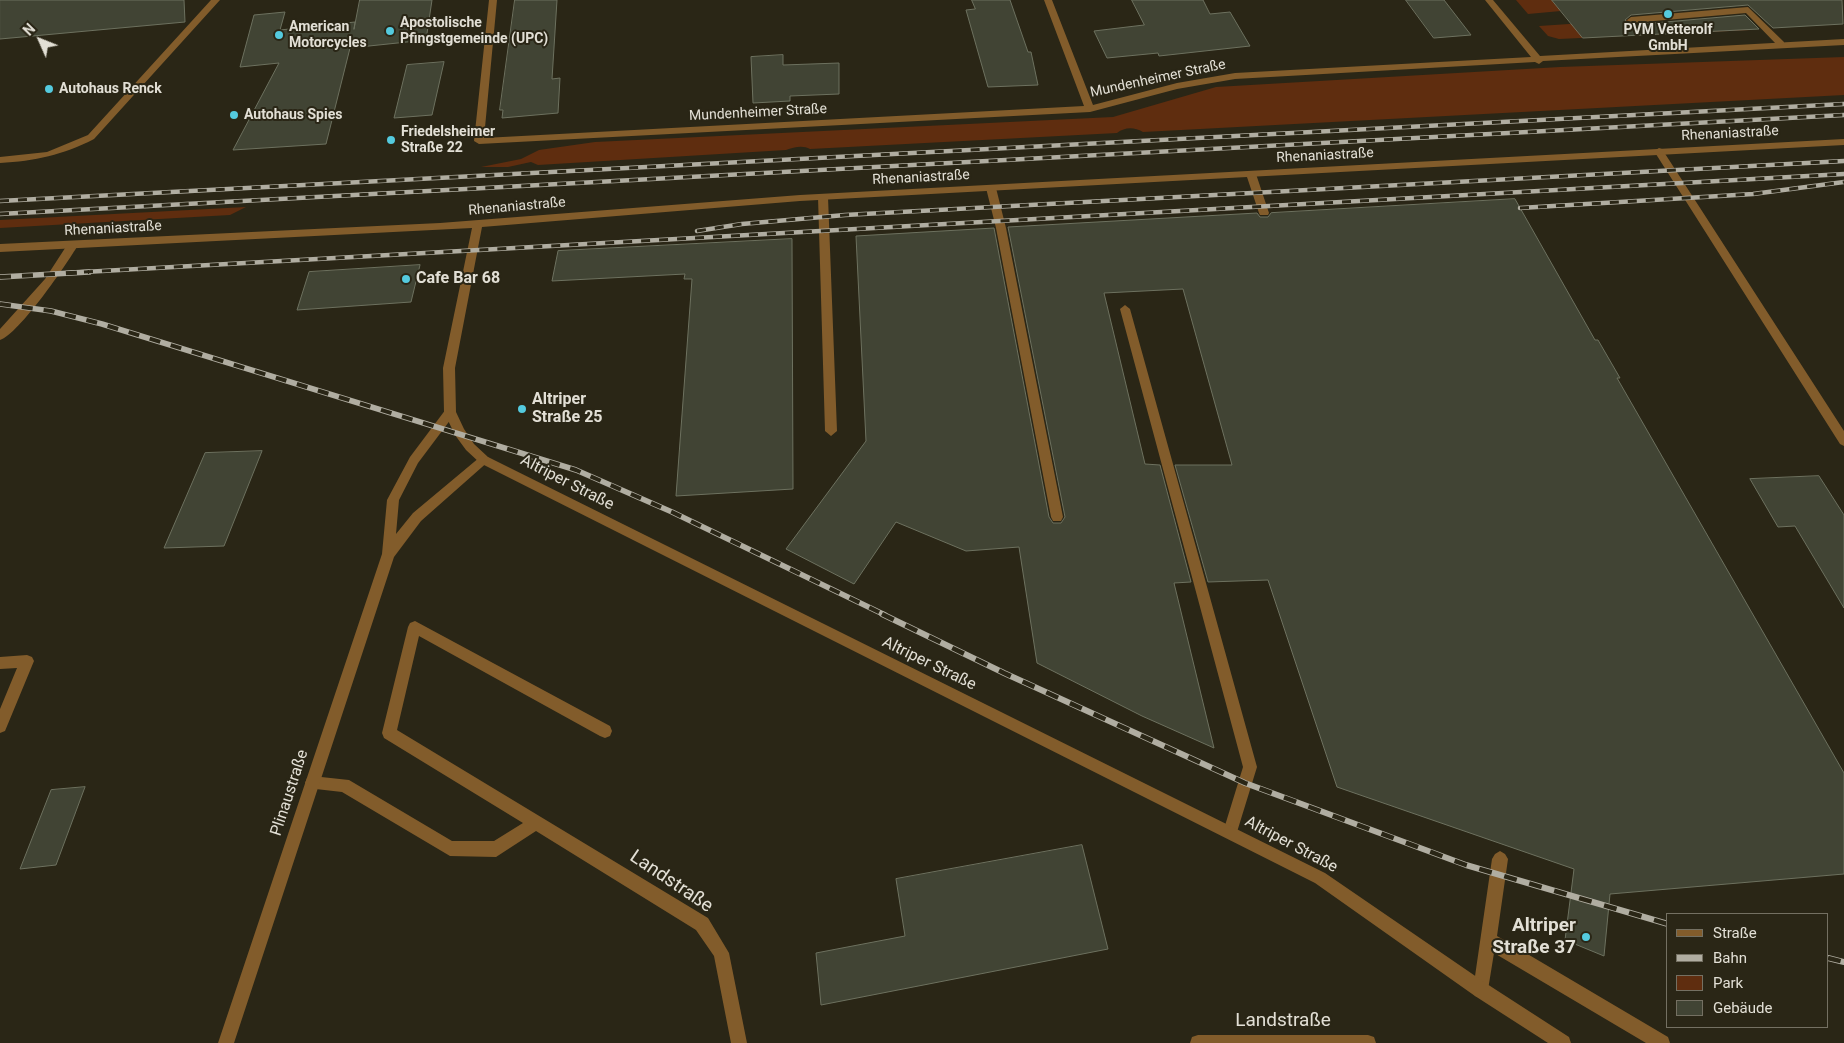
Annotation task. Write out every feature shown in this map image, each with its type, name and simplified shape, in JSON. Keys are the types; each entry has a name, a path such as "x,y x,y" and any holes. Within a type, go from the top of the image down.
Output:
{"street":[{"path":"0,160 40,158 68,149 91,137 216,0"},
{"name":"Mundenheimer Straße","path":"493,0 479,141 1090,109 1177,86 1235,76 1539,61 1781,44 1844,42"},
{"path":"1048,0 1090,109"},
{"path":"1489,0 1539,61"},
{"path":"1631,20 1748,10 1781,44"},
{"name":"Rhenaniastraße","path":"0,248 478,224 823,197 1844,142"},
{"path":"1658,151 1844,441"},
{"path":"1251,174 1264,213"},
{"path":"991,188 1001,228 1056,517"},
{"path":"823,197 831,431"},
{"name":"Altriper Straße","path":"478,224 449,368 450,412 459,432 470,447 484,460 1320,878 1480,990 1563,1043"},
{"path":"0,336 28,308 56,274 73,244"},
{"path":"1125,309 1250,767 1230,832"},
{"name":"Plinaustraße","path":"226,1043 388,554 393,500 414,460 450,412"},
{"name":"Plinaustraße","path":"388,554 417,517 484,460"},
{"name":"Landstraße","path":"604,731 415,627 388,733 538,822 702,924 721,953 740,1043"},
{"path":"0,663 27,661 0,726"},
{"path":"312,783 344,785 450,848 496,849 538,822"},
{"path":"1480,990 1500,859"},
{"path":"1488,940 1662,1043"},
{"name":"Landstraße","path":"1198,1043 1368,1043"}],"green space":[{"path":"1516,0 1552,0 1561,11 1528,14"},
{"path":"1629,20 1638,28 1744,23 1751,30 1559,39 1548,36 1539,26"},
{"path":"1844,57 1844,95 1143,132 1130,128 1117,133 810,149 798,147 786,150 538,165 531,162 508,167 481,167 521,159 539,150 595,142 1113,117 1216,87 1560,67"},
{"path":"246,207 230,215 0,228 0,220"}],"building":[{"path":"0,0 184,0 185,22 0,39"},
{"path":"360,0 432,0 426,40 350,48 326,144 233,150 279,63 240,67 254,15 285,12 280,30 355,22 354,29"},
{"path":"515,0 557,0 552,79 560,78 558,113 502,118 503,110 500,110"},
{"path":"972,0 1010,0 1028,52 1031,52 1038,85 988,87 966,10 975,9"},
{"path":"1132,0 1203,0 1210,14 1230,12 1250,46 1159,56 1158,53 1107,58 1094,31 1144,25"},
{"path":"1406,0 1444,0 1471,35 1434,38"},
{"name":"PVM Vetterolf GmbH","path":"1552,0 1842,0 1843,24 1773,28 1748,5 1631,15 1625,20 1631,25 1745,15 1759,29 1583,38"},
{"path":"783,55 783,65 839,63 839,94 790,96 790,101 753,103 751,57"},
{"path":"444,62 432,115 394,118 407,65"},
{"path":"1515,199 1595,340 1598,340 1620,378 1617,378 1844,773 1844,874 1610,894 1604,956 1565,940 1574,869 1337,787 1268,580 1208,582 1175,465 1232,465 1183,289 1104,293 1145,464 1160,465 1191,582 1174,583 1214,748 1142,716 1037,663 1019,547 966,551 896,522 854,584 786,549 866,441 856,236 994,228 1049,517 1053,523 1061,523 1065,517 1008,227 1257,213 1260,217 1268,217 1271,213"},
{"path":"792,239 793,489 676,496 692,279 684,279 685,274 552,281 558,251"},
{"path":"420,265 411,302 297,310 309,272"},
{"path":"262,451 224,546 164,548 205,453"},
{"path":"1819,476 1844,515 1844,608 1795,526 1778,527 1750,479"},
{"path":"85,787 56,865 20,869 51,790"},
{"path":"1082,845 1108,949 821,1005 816,953 905,936 896,879"}],"railway":[{"path":"0,201 1844,104"},
{"path":"0,214 1844,115"},
{"path":"697,231 742,224 845,215 1844,161"},
{"path":"66,273 1844,174"},
{"path":"1520,208 1753,194 1844,182"},
{"path":"0,277 89,272"},
{"path":"0,304 51,311 102,324 576,470 672,512 885,615"},
{"path":"882,614 1004,673 1245,783 1466,865 1666,923"},
{"path":"1829,958 1844,962"}],"place":[{"name":"PVM Vetterolf GmbH","path":"1668,14"},
{"name":"Apostolische Pfingstgemeinde (UPC)","path":"390,31"},
{"name":"American Motorcycles","path":"279,35"},
{"name":"Autohaus Renck","path":"49,89"},
{"name":"Autohaus Spies","path":"234,115"},
{"name":"Friedelsheimer Straße 22","path":"391,140"},
{"name":"Cafe Bar 68","path":"406,279"},
{"name":"Altriper Straße 25","path":"522,409"},
{"name":"Altriper Straße 37","path":"1586,937"}]}
